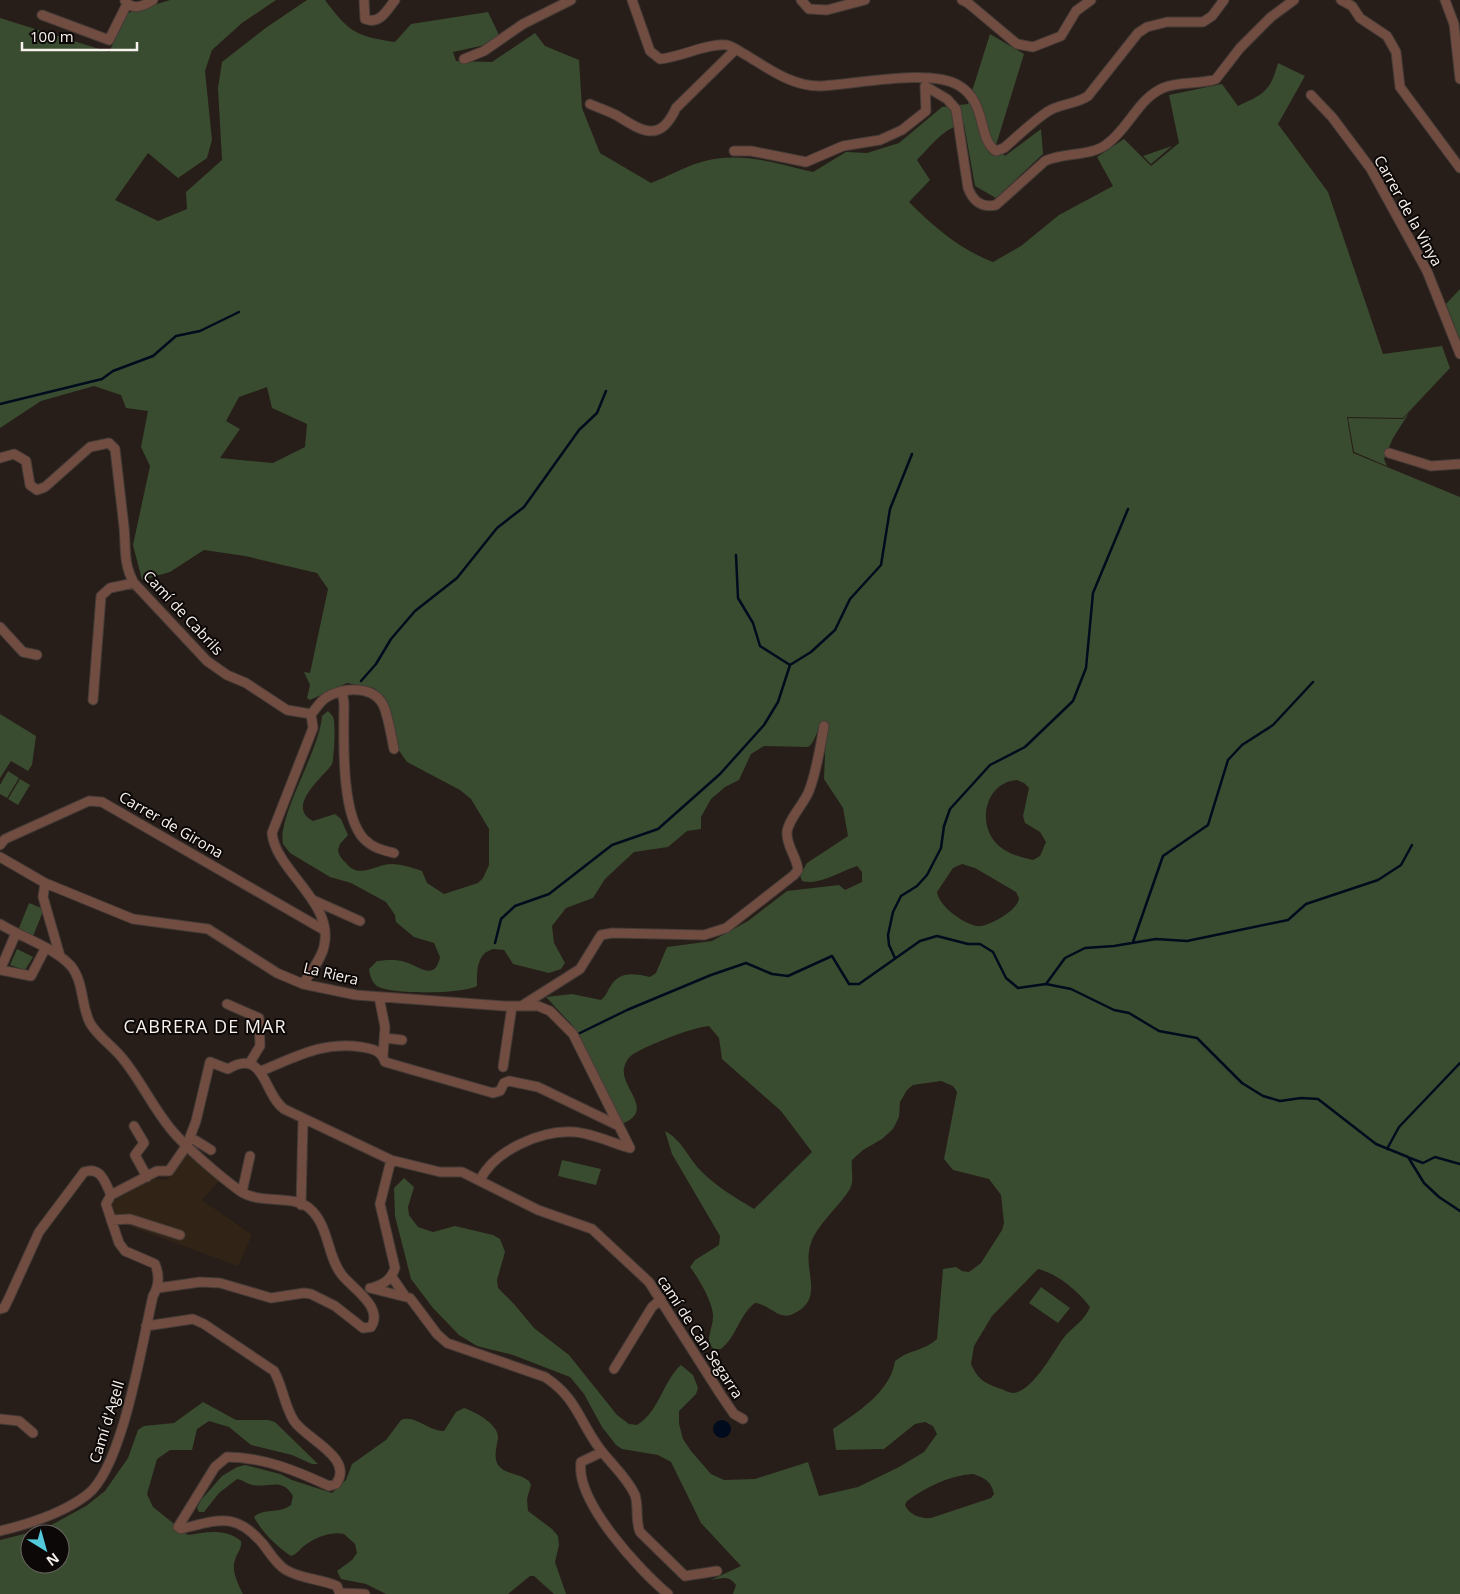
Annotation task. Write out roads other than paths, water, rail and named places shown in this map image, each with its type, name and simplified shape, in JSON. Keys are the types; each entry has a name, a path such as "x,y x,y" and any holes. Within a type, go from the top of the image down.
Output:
{"street":[{"path":"42,15 109,40 125,2 140,7 153,0"},
{"path":"364,0 365,19 372,22 378,19 395,0"},
{"path":"464,59 484,51 524,24 571,0"},
{"path":"632,0 650,51 660,59 680,57 714,45 729,45 787,80 818,86 860,80 943,79 967,91 979,109 988,142 996,151 1004,148 1047,112 1059,106 1079,102 1088,96 1138,33 1147,27 1167,22 1203,22 1212,16 1224,0"},
{"path":"801,0 809,9 827,10 864,0"},
{"path":"962,0 1017,44 1033,47 1061,36 1076,11 1091,0"},
{"path":"912,79 947,100 956,109 959,118 968,188 972,198 979,204 996,205 1045,161 1054,157 1094,150 1107,144 1147,100 1163,88 1216,79 1240,48 1272,17 1294,0"},
{"path":"1341,0 1352,6 1360,18 1387,36 1396,52 1400,86 1460,168"},
{"path":"1445,0 1454,24 1460,79"},
{"path":"590,104 613,114 635,127 653,132 659,130 672,117 676,108 736,50"},
{"path":"734,151 751,151 806,162 843,146 880,140 902,130 926,111 925,86"},
{"name":"Carrer de la Vinya","path":"1311,95 1332,117 1371,169 1427,271 1460,354"},
{"name":"Camí de Cabrils","path":"0,458 14,454 26,461 30,484 37,490 45,487 90,446 109,443 115,449 125,556 128,572 134,583 192,645 227,675 246,683 287,710 311,714"},
{"path":"1389,453 1431,466 1460,464"},
{"path":"93,700 101,596 110,588 134,583"},
{"path":"0,627 23,652 37,655"},
{"path":"304,984 324,946 324,930 313,900 273,845 272,833 313,728 311,714 326,697 355,688 378,698 384,706 394,749"},
{"path":"342,691 346,785 354,819 362,838 376,849 394,853"},
{"path":"523,1005 580,969 602,935 612,933 704,936 726,928 794,875 798,870 798,864 791,853 787,831 808,794 817,772 824,726"},
{"name":"Carrer de Girona","path":"0,845 5,839 89,801 102,802 324,930"},
{"name":"La Riera","path":"0,857 46,882 133,919 208,929 277,972 304,984 379,997 538,1006 550,1011 573,1034 630,1148 581,1133 550,1134 512,1148 483,1173 480,1180"},
{"path":"46,882 44,897 60,956"},
{"path":"313,900 360,921"},
{"path":"0,924 60,956 76,973 89,1021 96,1032 124,1060 170,1129 189,1141 211,1150"},
{"path":"16,933 0,970 31,976 45,949"},
{"path":"379,997 385,1038 383,1055 385,1062 493,1092 500,1091 504,1083 508,1081 538,1087 617,1125"},
{"path":"227,1004 259,1018 260,1046 249,1064"},
{"path":"503,1067 512,1006"},
{"path":"385,1038 402,1040"},
{"path":"365,1594 340,1593 337,1586 327,1581 304,1577 286,1569 262,1543 238,1523 227,1519 181,1529 178,1527 215,1467 227,1457 239,1457 291,1468 329,1486 336,1484 341,1477 341,1472 332,1454 295,1422 274,1371 204,1324 193,1319 147,1321 153,1296 158,1288 158,1272 155,1264 125,1251 119,1243 106,1204 111,1195 157,1171 170,1171 189,1141 198,1116 210,1062 228,1069 234,1066 249,1064 254,1065 261,1071 317,1048 333,1045 376,1049 383,1055"},
{"name":"camí de Can Segarra","path":"261,1071 276,1103 304,1120 341,1135 391,1160 440,1172 462,1172 538,1210 592,1229 649,1282 734,1414 743,1419"},
{"path":"301,1205 304,1120"},
{"path":"134,1126 144,1143 135,1155 147,1177"},
{"path":"158,1288 200,1282 220,1283 271,1298 304,1293 311,1294 335,1306 363,1328 371,1327 374,1321 374,1314 357,1289 341,1275 322,1226 310,1208 291,1201 264,1200 242,1192 196,1153 189,1141"},
{"path":"242,1192 250,1156"},
{"path":"357,1289 383,1284 392,1277 395,1268 380,1204 391,1160"},
{"path":"0,1309 4,1308 10,1298 39,1232 84,1172 91,1170 98,1172 111,1195"},
{"path":"111,1220 130,1219 180,1235"},
{"path":"392,1277 405,1296"},
{"path":"370,1288 410,1298 437,1334 447,1343 545,1377 559,1386 571,1399 602,1452 616,1466 634,1492 638,1503 640,1532 657,1551 685,1576 717,1571"},
{"path":"614,1369 652,1307 661,1299"},
{"name":"Camí d'Agell","path":"0,1531 20,1526 77,1502 99,1484 114,1454 147,1321"},
{"path":"0,1418 20,1421 33,1432"},
{"path":"602,1452 581,1462 580,1469 588,1496 609,1532 656,1584 668,1594"}],"water":[{"path":"722,1420 728,1423 731,1429 728,1435 722,1438 716,1435 713,1429 716,1423"}],"waterway":[{"path":"0,404 102,379 113,371 153,356 176,336 200,331 239,312"},
{"path":"361,681 376,664 391,639 415,611 457,578 497,528 524,507 579,430 597,413 606,391"},
{"path":"495,943 501,919 515,906 549,894 612,845 658,829 720,774 764,725 778,702 790,665 811,652 835,630 850,599 881,565 890,509 912,454"},
{"path":"895,958 889,945 888,935 893,912 901,896 917,886 927,875 941,848 944,826 950,809 990,765 1025,747 1073,701 1086,668 1093,593 1128,509"},
{"path":"736,555 738,598 753,623 760,646 790,665"},
{"path":"1133,942 1163,856 1208,825 1228,760 1242,745 1273,725 1313,682"},
{"path":"1046,984 1065,958 1085,948 1114,946 1156,939 1187,941 1288,920 1306,904 1378,880 1401,865 1412,845"},
{"path":"578,1034 627,1010 711,975 746,963 772,974 788,976 832,956 849,984 859,984 920,941 937,936 968,944 980,944 993,952 1006,978 1018,988 1046,984 1071,989 1114,1010 1129,1013 1159,1031 1197,1038 1242,1083 1263,1096 1280,1101 1301,1098 1318,1099 1376,1144 1408,1157 1424,1183 1439,1197 1460,1211"},
{"path":"1387,1149 1399,1127 1460,1063"},
{"path":"1410,1158 1423,1163 1435,1157 1460,1164"}],"district":[{"name":"CABRERA DE MAR","path":"205,1027"}]}
